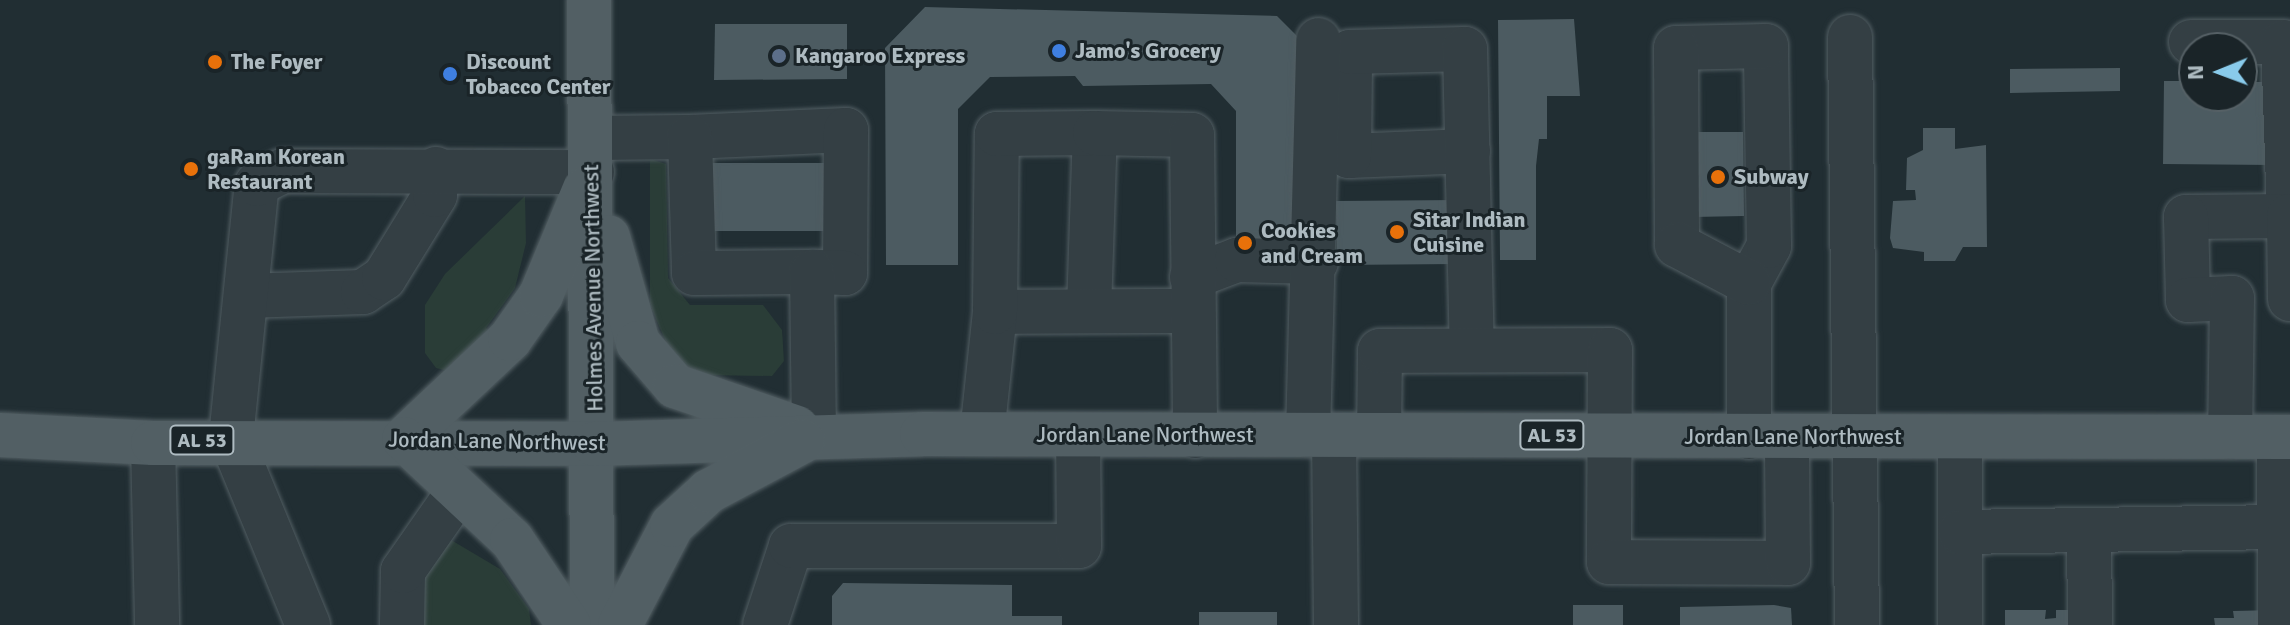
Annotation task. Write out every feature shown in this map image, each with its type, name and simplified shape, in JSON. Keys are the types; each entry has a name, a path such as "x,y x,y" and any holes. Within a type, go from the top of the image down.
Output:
{"main road":[{"name":"Holmes Avenue Northwest","path":"589,0 594,444 592,625"},
{"path":"592,155 638,343 675,386 814,435"},
{"path":"569,625 512,540 456,495 404,439 472,379 533,306 592,155"},
{"name":"Jordan Lane Northwest","path":"0,435 153,443 231,438 594,444 814,435 982,434 2285,437"},
{"path":"620,625 672,525 709,491 814,435"}],"lane":[{"path":"1850,37 1850,437 1857,625"},
{"path":"1318,40 1316,262 1321,435 1336,625"},
{"path":"2258,42 2283,42 2289,216 2289,298 2188,300 2186,217 2289,216"},
{"path":"1379,435 1380,351 1610,350 1609,562 1788,563 1768,437 1749,283 1769,246 1766,46 1676,48 1677,245 1749,283"},
{"path":"308,625 231,438 257,184 270,175 436,169 592,155 690,137 846,130 845,273 694,273 690,137"},
{"path":"1089,310 1095,133"},
{"path":"982,434 995,312 997,134 1095,133 1192,135 1195,436"},
{"path":"1468,151 1472,350"},
{"path":"246,296 363,292 384,278 435,195 436,169"},
{"path":"995,312 1089,310 1192,294 1237,260 1316,262"},
{"path":"812,272 814,435"},
{"path":"2230,437 2232,298"},
{"path":"765,625 791,546 1079,546 1078,435"},
{"path":"2280,625 2285,437"},
{"path":"1960,438 1960,625"},
{"path":"153,443 157,625"},
{"path":"402,625 403,571 456,495"},
{"path":"1960,532 2285,527"},
{"path":"2089,530 2090,625"}],"green space":[{"path":"650,159 666,164 668,278 690,305 763,305 782,330 784,361 772,376 700,375 661,356 669,349 650,305"},
{"path":"525,196 526,243 515,288 486,328 499,339 448,371 436,368 425,353 425,305 445,274"},
{"path":"446,537 500,569 529,609 531,625 418,625 418,583"}],"building":[{"path":"925,7 1277,16 1308,47 1307,245 1236,245 1236,111 1211,84 1083,86 1075,76 990,77 958,109 958,265 886,265 885,48"},
{"path":"1574,19 1580,96 1547,96 1547,139 1539,139 1536,166 1536,260 1500,260 1498,20"},
{"path":"715,24 847,24 847,79 714,80"},
{"path":"2120,68 2120,91 2010,93 2010,69"},
{"path":"2164,81 2178,81 2178,112 2258,112 2258,82 2273,82 2272,165 2163,164"},
{"path":"1923,128 1955,128 1955,149 1986,145 1987,247 1963,247 1955,261 1924,261 1924,252 1893,248 1890,238 1893,201 1916,200 1915,190 1906,190 1907,158 1923,150"},
{"path":"1694,132 1743,132 1744,216 1694,217"},
{"path":"707,163 842,163 842,231 707,231"},
{"name":"Sitar Indian Cuisine","path":"1457,200 1457,264 1337,265 1336,201"},
{"path":"843,583 1012,585 1012,616 1062,616 1062,625 832,625 832,596"},
{"path":"1573,605 1623,605 1623,625 1573,625"},
{"path":"1774,605 1791,608 1792,625 1680,625 1680,607"},
{"path":"2005,610 2046,610 2045,619 2056,618 2056,610 2083,610 2083,625 2005,625"},
{"path":"2276,610 2276,625 2215,625 2214,618 2234,618 2233,611"},
{"path":"1199,612 1277,612 1277,625 1199,625"}],"place":[{"name":"Jamo's Grocery","path":"1059,51"},
{"name":"Kangaroo Express","path":"779,56"},
{"name":"The Foyer","path":"215,62"},
{"name":"Discount Tobacco Center","path":"450,74"},
{"name":"gaRam Korean Restaurant","path":"191,169"},
{"name":"Subway","path":"1718,177"},
{"name":"Sitar Indian Cuisine","path":"1397,232"},
{"name":"Cookies and Cream","path":"1245,243"}]}
